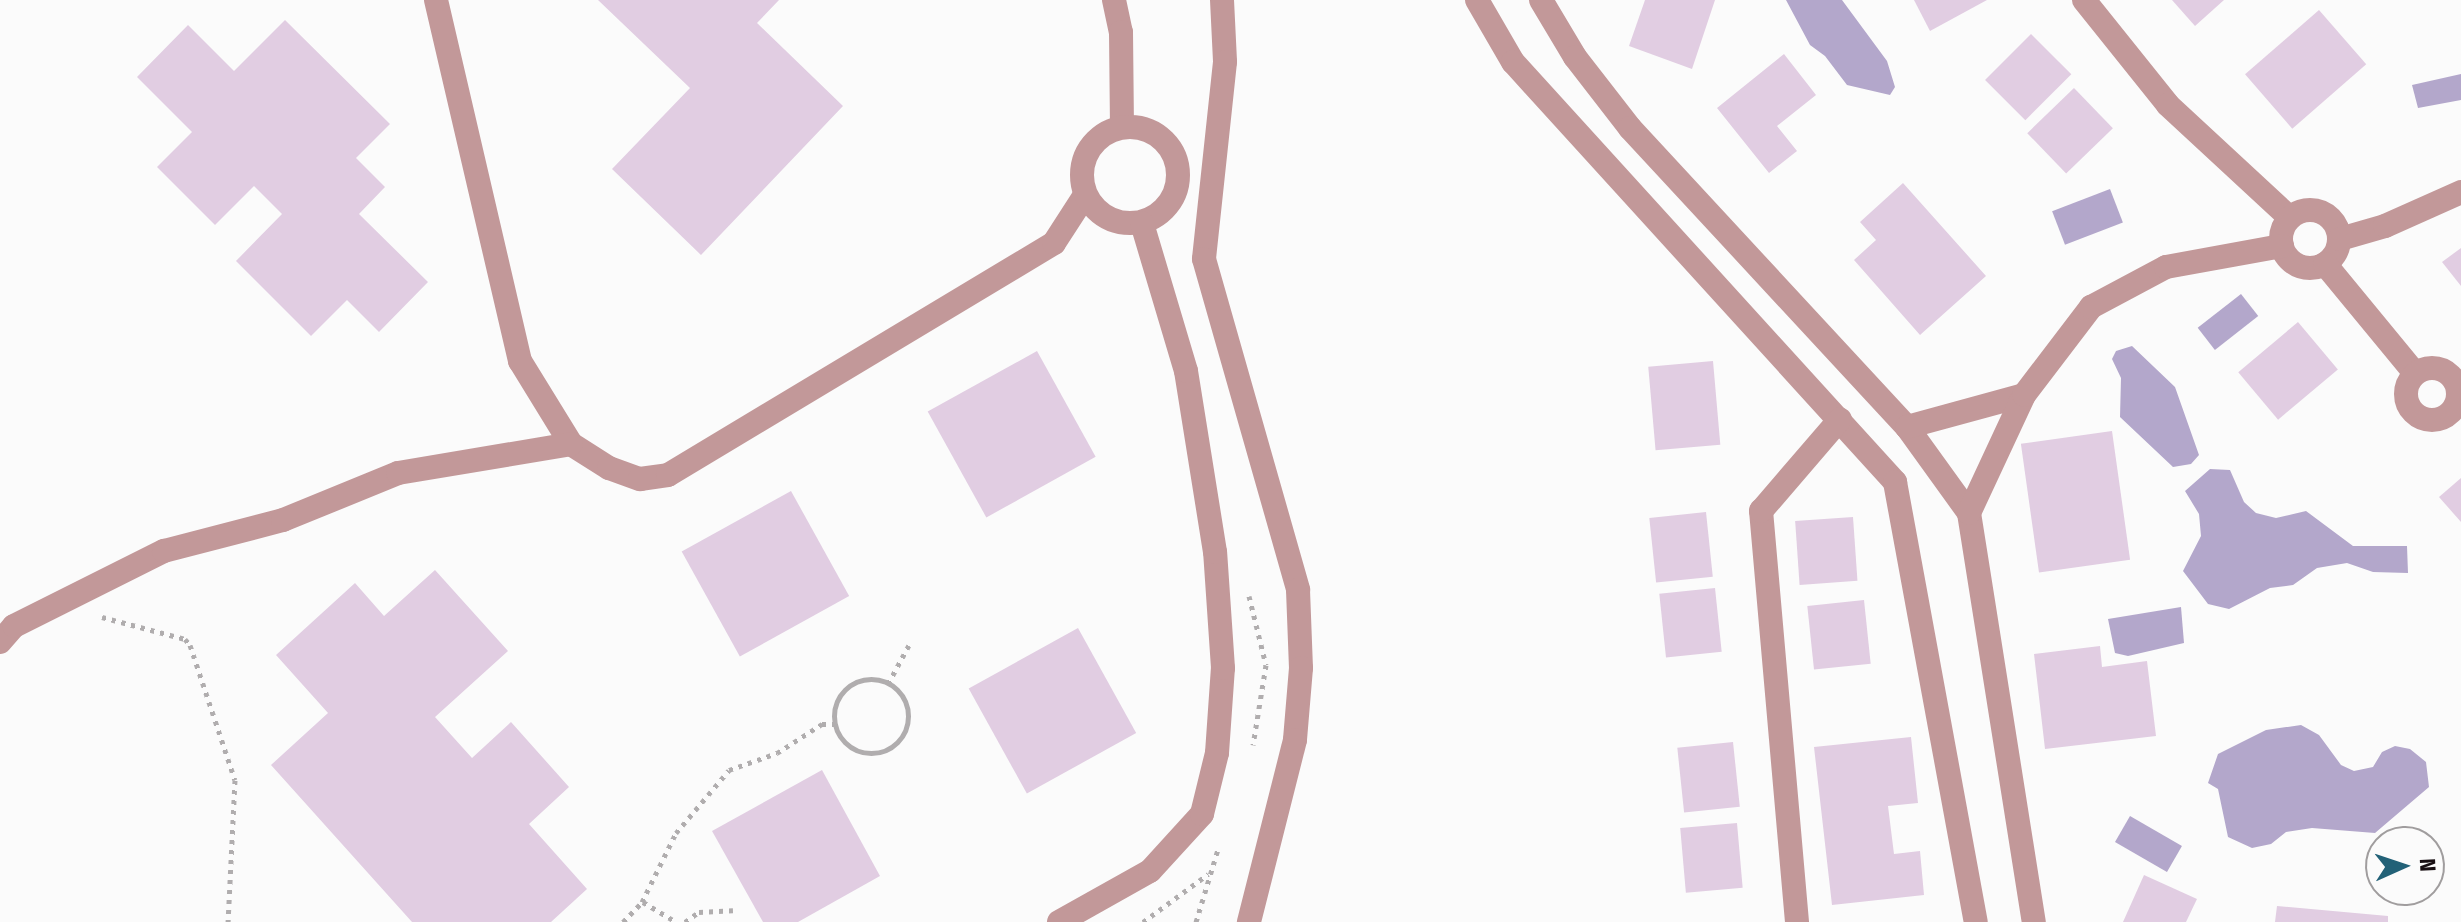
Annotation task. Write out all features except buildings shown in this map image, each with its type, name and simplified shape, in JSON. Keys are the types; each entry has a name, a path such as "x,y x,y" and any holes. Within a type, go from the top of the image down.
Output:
{"street":[{"path":"436,0 520,361 571,444 609,468 640,479 668,475 1054,243 1085,195"},
{"path":"1114,0 1121,32 1122,127"},
{"path":"1222,0 1225,62 1204,259 1298,590 1301,668 1295,740 1249,922"},
{"path":"1477,0 1513,62 1895,482 1976,922"},
{"path":"1541,0 1575,57 1630,128 1907,427 1969,513 2034,922"},
{"path":"2084,0 2168,105 2290,218"},
{"path":"1122,127 1155,133 1176,159 1176,192 1168,207 1142,223 1115,222 1085,195 1081,180 1087,152 1108,131 1122,127"},
{"path":"2325,264 2340,239 2385,226 2461,192"},
{"path":"2325,264 2299,266 2282,246 2282,231 2290,218 2316,209 2328,215 2340,239"},
{"path":"1059,922 1150,871 1202,814 1217,753 1223,668 1215,552 1186,371 1142,223"},
{"path":"1969,513 2024,395 2091,307 2130,283 2178,264 2282,246"},
{"path":"2325,264 2415,373"},
{"path":"1907,427 2024,395"},
{"path":"1797,922 1761,511 1840,419"},
{"path":"0,642 14,626 164,551 283,520 398,473 571,444"}],"path":[{"path":"61,603 74,613 185,639 190,645 235,780 228,922"},
{"path":"888,684 909,645"},
{"path":"868,679 888,684 904,700 908,714 906,728 888,750 859,752 847,745 835,724 835,704 854,683 868,679"},
{"path":"623,922 642,902 676,833 729,770 777,753 822,724 835,724"},
{"path":"1143,922 1208,874"},
{"path":"642,902 676,922"},
{"path":"685,922 699,912 733,910"}],"shaded area":[{"path":"1786,0 1842,0 1887,61 1895,87 1890,95 1847,85 1825,56 1810,45"},
{"path":"2461,74 2461,100 2418,108 2412,85"},
{"path":"2110,189 2123,223 2065,245 2052,211"},
{"path":"2241,294 2258,316 2215,350 2198,328"},
{"path":"2132,346 2175,387 2199,455 2191,464 2173,467 2120,417 2121,378 2112,359 2116,351"},
{"path":"2210,469 2230,470 2244,502 2256,513 2276,518 2306,511 2353,546 2407,546 2408,573 2373,572 2347,563 2317,568 2293,585 2270,588 2229,609 2208,604 2183,571 2201,536 2199,514 2185,491"},
{"path":"2181,607 2184,643 2128,656 2115,653 2108,619"},
{"path":"2301,725 2319,735 2341,765 2354,771 2373,767 2382,752 2395,746 2410,749 2426,762 2429,787 2383,826 2365,826 2365,832 2312,828 2286,832 2271,844 2252,848 2228,837 2218,789 2208,783 2218,754 2266,730"},
{"path":"2130,816 2182,846 2167,872 2115,842"}]}
